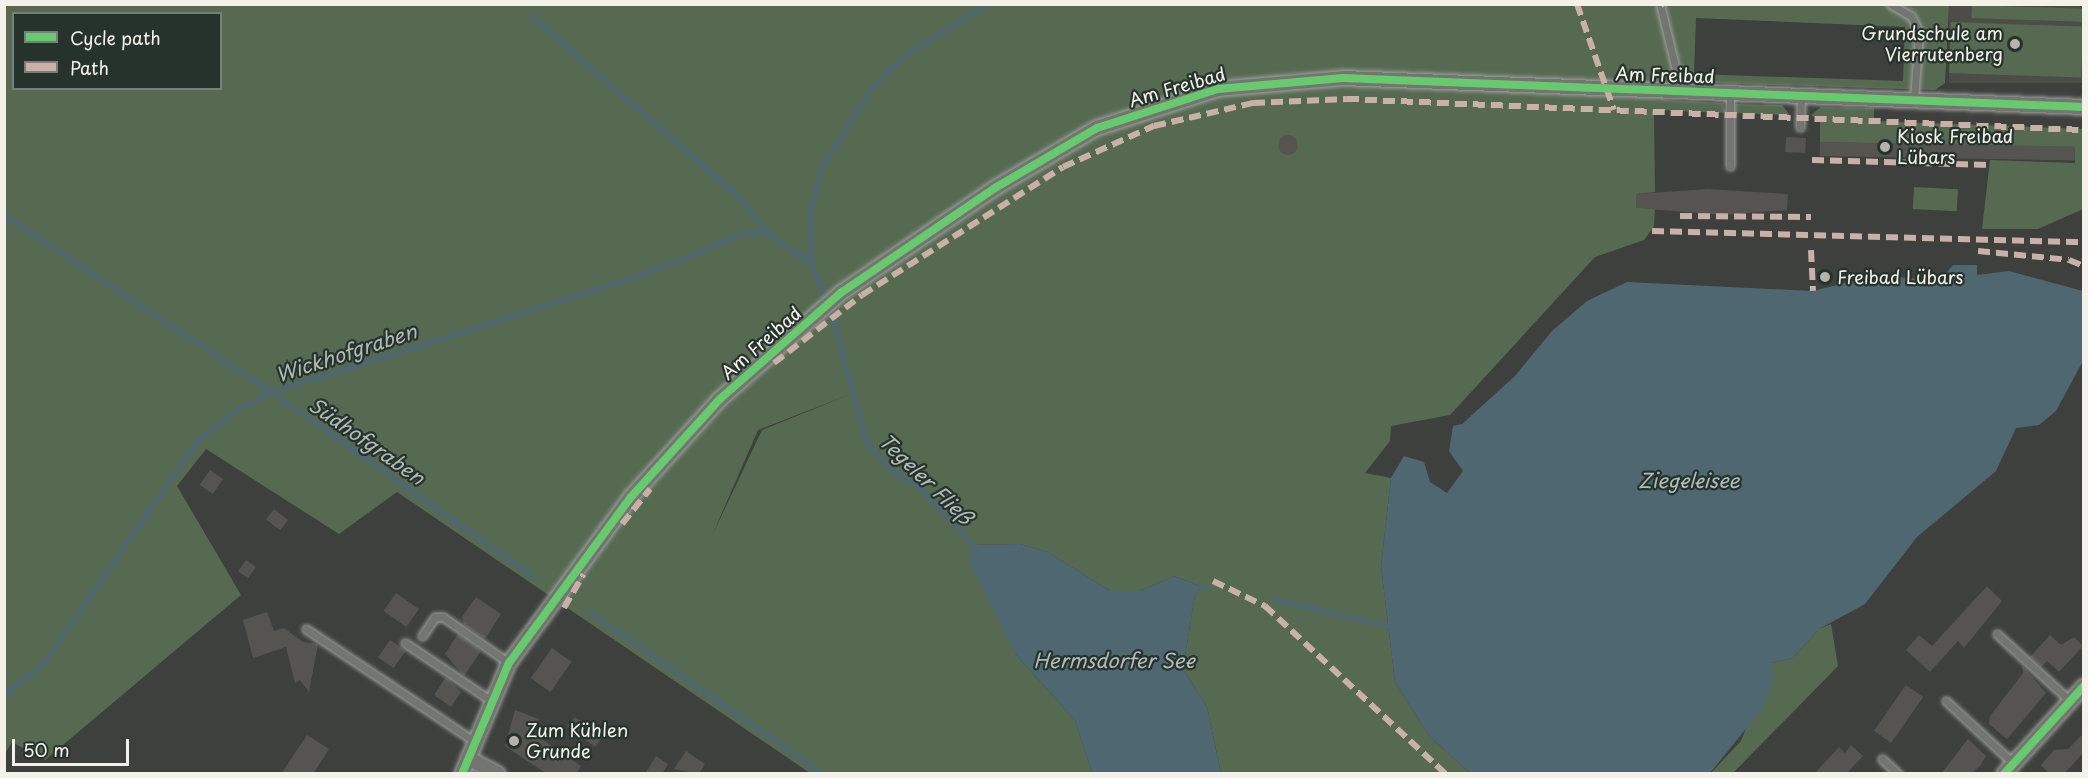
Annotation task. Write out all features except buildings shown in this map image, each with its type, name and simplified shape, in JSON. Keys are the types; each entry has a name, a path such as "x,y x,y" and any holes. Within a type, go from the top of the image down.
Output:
{"street":[{"name":"Am Freibad","path":"462,774 490,700 506,669 631,497 720,399 843,292 995,188 1096,128 1218,89 1343,78 2084,107"},
{"path":"2009,768 2084,686"},
{"path":"468,759 498,774"}],"lane":[{"path":"1660,4 1676,70 1676,91"},
{"path":"1890,4 1911,16 1919,32 1914,100"},
{"path":"1730,93 1730,166"},
{"path":"1800,127 1801,95"},
{"path":"422,636 435,617 443,617 506,669"},
{"path":"306,629 474,741"},
{"path":"1997,634 2070,700"},
{"path":"405,643 490,700"},
{"path":"1946,701 2009,768"},
{"path":"1882,759 1898,774"}],"shaded area":[{"name":"Grundschule am Vierrutenberg","path":"1949,5 2083,5 2083,83 1949,83"}],"green space":[{"path":"5,5 1949,5 1945,83 1935,90 1680,82 1664,100 1723,103 1726,113 1654,110 1655,192 1636,194 1636,208 1655,208 1654,226 1644,240 1595,257 1450,415 1391,426 1390,441 1365,473 1391,478 1381,566 1395,682 1429,736 1470,773 1221,773 1207,707 1183,669 1195,594 1202,587 1174,576 1140,591 1110,591 1048,552 1020,544 973,545 1016,655 1075,720 1092,773 810,773 397,492 339,534 206,449 177,486 241,595 45,760 12,742 5,753","holes":["1696,18 1905,27 1903,81 1694,74","856,392 762,430 711,538 758,430"]},
{"path":"1972,5 2083,9 2082,22 1972,18"},
{"name":"Grundschule am Vierrutenberg","path":"1951,22 2083,27 2081,78 1949,73"},
{"path":"1735,104 1782,105 1790,115 1733,113"},
{"path":"1821,107 1874,108 1874,121 2083,129 2083,209 2038,229 1982,229 1990,160 2075,163 2075,148 1820,142 1820,121 1811,115"},
{"path":"1914,187 1958,189 1957,211 1913,209"},
{"path":"1831,624 1838,666 1733,773 1710,774 1741,741 1772,663 1793,658 1819,629"}],"water":[{"name":"Ziegeleisee","path":"1953,265 1977,265 1977,275 2009,271 2083,291 2083,361 2056,411 2039,425 2016,428 1996,471 1917,537 1865,604 1819,629 1793,658 1772,663 1773,678 1762,709 1710,773 1470,773 1429,736 1395,682 1381,566 1391,478 1404,456 1424,462 1430,482 1447,493 1463,471 1449,451 1453,426 1462,424 1515,376 1552,331 1587,301 1627,282 1813,291 1877,275 1940,281"},
{"name":"Hermsdorfer See","path":"1020,544 1048,552 1110,591 1140,591 1174,576 1202,587 1195,595 1183,669 1207,707 1221,773 1092,773 1075,720 1016,655 970,563 972,545"}],"waterway":[{"name":"Tegeler Fließ","path":"976,549 922,490 888,468 866,442 834,322 811,263 810,212 821,168 872,87 909,52 988,4"},
{"path":"532,16 743,200 767,232"},
{"name":"Südhofgraben","path":"4,215 272,392 531,575"},
{"name":"Wickhofgraben","path":"4,695 43,664 196,442 238,409 272,392 643,274 745,233 767,232 811,263"},
{"path":"1202,587 1206,588"},
{"path":"1274,599 1392,627"},
{"name":"Südhofgraben","path":"590,612 824,774"}],"marked path":[{"path":"1577,4 1614,110"},
{"path":"774,363 862,295 1063,167 1154,126 1253,103 1347,99 2084,130"},
{"path":"1812,160 1990,165"},
{"path":"1680,216 1811,217"},
{"path":"1652,231 2084,242"},
{"path":"1811,250 1813,291"},
{"path":"1978,251 2069,260 2084,266"},
{"path":"622,524 650,489"},
{"path":"564,608 584,574"},
{"path":"1213,581 1265,606 1446,774"}],"cycle path":[{"path":"462,774 509,663 631,497 720,399 842,292 995,188 1097,128 1218,89 1343,78 2084,107"},
{"path":"2004,774 2084,686"}],"place":[{"name":"Grundschule am Vierrutenberg","path":"2015,44"},
{"name":"Kiosk Freibad Lübars","path":"1885,147"},
{"name":"Freibad Lübars","path":"1825,277"},
{"name":"Zum Kühlen Grunde","path":"514,741"}]}
